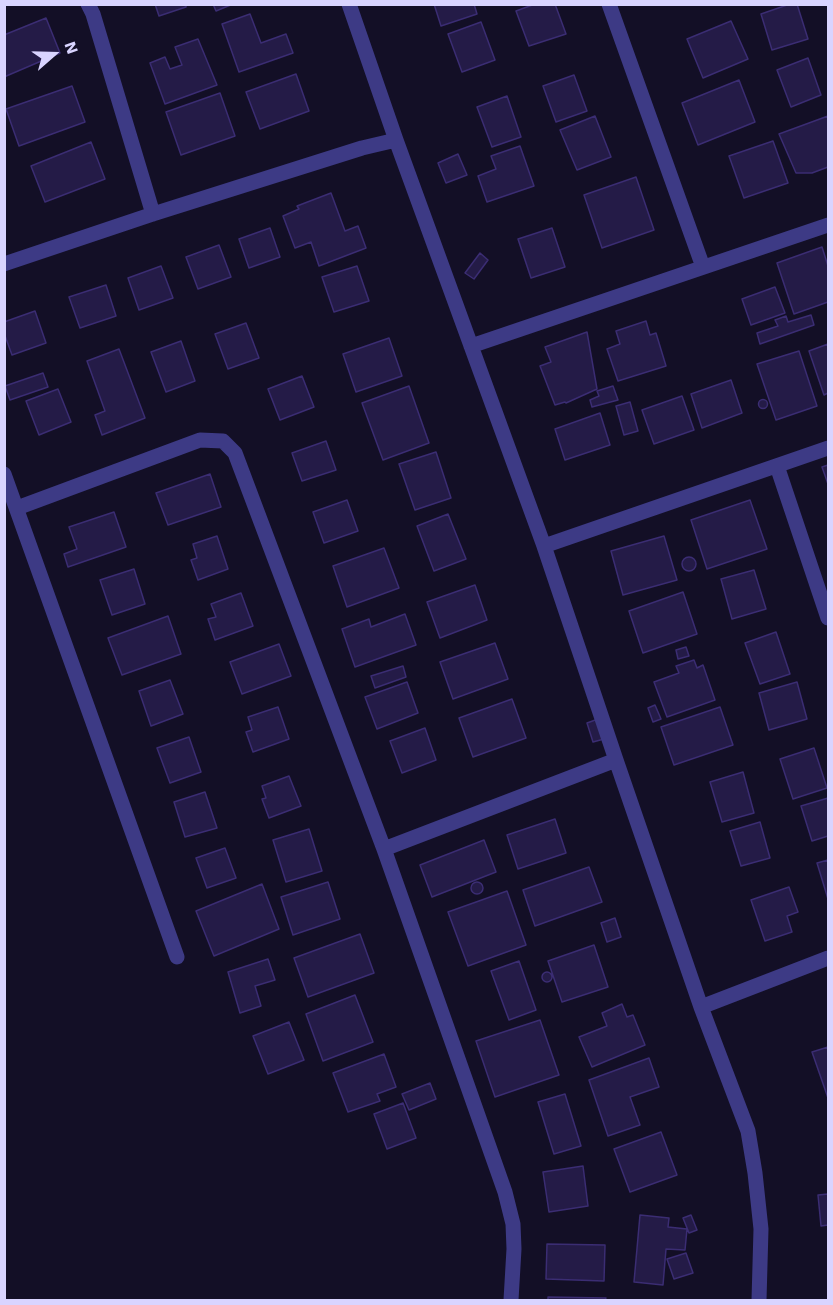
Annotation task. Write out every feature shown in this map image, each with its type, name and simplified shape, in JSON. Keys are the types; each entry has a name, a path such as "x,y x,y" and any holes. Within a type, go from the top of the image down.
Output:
{"street":[{"path":"88,4 93,14 153,214"},
{"path":"349,4 396,140 544,546 701,1007 748,1131 761,1229 759,1300"},
{"path":"609,4 703,267"},
{"path":"4,264 153,214 362,148 396,140"},
{"path":"471,346 828,225"},
{"path":"17,508 200,440 223,441 235,453 384,849 505,1192 513,1224 511,1300"},
{"path":"544,546 828,448"},
{"path":"777,466 828,618"},
{"path":"4,474 177,957"},
{"path":"384,849 616,760"},
{"path":"701,1007 828,958"}],"building":[{"path":"155,4 186,4 186,7 159,16"},
{"path":"213,4 233,4 216,11"},
{"path":"434,4 474,4 477,14 441,26"},
{"path":"535,4 555,4 566,34 529,46 516,11"},
{"path":"790,4 797,4 808,39 772,50 761,14"},
{"path":"250,14 261,43 286,34 293,53 239,72 222,24"},
{"path":"46,18 60,53 4,77 4,35"},
{"path":"731,21 748,59 703,78 687,39"},
{"path":"481,22 495,60 462,72 448,34"},
{"path":"198,39 217,85 165,104 150,63 165,57 170,69 182,65 175,47"},
{"path":"808,58 821,95 791,107 777,70"},
{"path":"296,74 309,111 260,129 246,92"},
{"path":"574,75 587,111 556,122 543,86"},
{"path":"739,80 755,122 698,145 682,103"},
{"path":"72,86 85,122 19,146 6,109"},
{"path":"220,93 235,136 181,155 166,112"},
{"path":"507,96 521,137 492,147 477,107"},
{"path":"595,116 611,157 577,170 560,130"},
{"path":"828,116 828,167 812,173 796,173 779,134"},
{"path":"773,141 788,183 744,198 729,156"},
{"path":"91,142 105,179 45,202 31,166"},
{"path":"520,146 534,186 487,202 478,176 496,169 491,156"},
{"path":"458,154 467,175 446,183 438,163"},
{"path":"636,177 654,230 602,248 584,195"},
{"path":"331,193 345,231 358,226 366,248 319,266 311,242 295,248 283,216 299,209 297,206"},
{"path":"270,228 280,257 249,268 239,239"},
{"path":"552,228 565,267 531,278 518,239"},
{"path":"219,245 231,277 198,289 186,257"},
{"path":"822,247 828,266 828,302 794,314 777,263"},
{"path":"480,253 488,260 474,279 465,273"},
{"path":"161,266 173,298 139,310 128,278"},
{"path":"357,266 369,301 334,312 322,277"},
{"path":"106,285 116,316 80,328 69,297"},
{"path":"775,287 785,313 751,325 742,299"},
{"path":"35,311 46,343 12,355 4,333 4,322"},
{"path":"811,315 814,325 760,344 757,333 778,326 775,320 786,316 788,322"},
{"path":"646,321 650,335 656,333 666,366 618,381 607,349 620,344 616,331"},
{"path":"246,323 259,358 228,369 215,334"},
{"path":"587,332 597,389 566,403 555,405 540,366 551,362 545,347"},
{"path":"389,338 402,376 356,392 343,354"},
{"path":"181,341 195,381 166,392 151,352"},
{"path":"828,344 828,393 824,395 809,351"},
{"path":"119,349 145,418 102,435 95,415 105,411 87,361"},
{"path":"799,351 817,406 776,420 757,364"},
{"path":"43,373 48,387 10,400 5,386"},
{"path":"302,376 314,407 280,420 268,389"},
{"path":"731,380 742,413 702,428 691,394"},
{"path":"409,386 429,443 383,460 362,403"},
{"path":"613,386 618,400 592,407 590,400 599,396 597,391"},
{"path":"58,389 71,422 39,435 26,401"},
{"path":"682,396 694,430 654,444 642,410"},
{"path":"763,400 767,404 763,408 759,404"},
{"path":"630,402 638,431 624,435 616,406"},
{"path":"600,413 610,445 565,460 555,429"},
{"path":"326,441 336,470 302,481 292,453"},
{"path":"436,452 451,498 415,510 399,464"},
{"path":"828,465 828,484 822,467"},
{"path":"210,474 221,507 168,525 156,493"},
{"path":"347,500 358,531 324,543 313,512"},
{"path":"750,500 767,549 707,569 691,520"},
{"path":"114,512 126,547 68,567 64,554 77,549 69,527"},
{"path":"448,514 466,559 434,571 417,526"},
{"path":"217,536 228,569 198,580 191,560 197,558 193,544"},
{"path":"664,536 677,580 623,595 611,551"},
{"path":"384,548 399,588 347,607 333,566"},
{"path":"686,557 692,557 696,564 692,571 686,571 682,567 682,561"},
{"path":"134,569 145,604 112,615 100,580"},
{"path":"754,570 766,609 732,619 721,579"},
{"path":"475,585 487,620 440,638 427,602"},
{"path":"683,592 697,634 643,653 629,611"},
{"path":"241,593 253,626 215,640 208,619 216,617 211,604"},
{"path":"405,614 416,645 355,667 342,629 369,619 371,627"},
{"path":"168,616 181,654 122,675 108,638"},
{"path":"776,632 790,674 760,684 745,643"},
{"path":"495,643 508,679 453,699 440,662"},
{"path":"279,644 291,676 242,694 230,662"},
{"path":"686,647 689,656 678,659 676,650"},
{"path":"694,660 697,668 703,665 715,700 667,717 654,682 679,673 676,666"},
{"path":"403,666 406,677 375,688 371,676"},
{"path":"170,680 183,714 151,726 139,691"},
{"path":"407,682 418,713 377,729 365,697"},
{"path":"797,682 807,719 769,730 759,693"},
{"path":"512,699 526,738 473,757 459,718"},
{"path":"655,705 661,719 653,722 648,708"},
{"path":"278,707 289,739 253,752 246,732 252,730 248,717"},
{"path":"720,707 733,745 674,765 661,727"},
{"path":"598,719 604,739 593,742 587,723"},
{"path":"425,728 436,760 402,773 390,741"},
{"path":"189,737 201,772 170,783 157,748"},
{"path":"814,748 827,788 793,799 780,759"},
{"path":"743,772 754,813 722,822 710,782"},
{"path":"289,776 301,806 269,818 262,799 266,798 262,786"},
{"path":"205,792 217,828 185,837 174,802"},
{"path":"828,798 828,836 812,841 801,806"},
{"path":"555,819 566,853 518,869 507,835"},
{"path":"760,822 770,858 741,866 730,831"},
{"path":"309,829 322,871 286,882 273,840"},
{"path":"484,840 496,872 432,897 420,865"},
{"path":"225,848 236,878 207,888 196,858"},
{"path":"828,860 828,899 817,863"},
{"path":"589,867 602,902 535,926 523,890"},
{"path":"328,882 340,919 293,935 281,897"},
{"path":"479,882 482,883 482,893 475,894 472,893 471,886 472,883"},
{"path":"262,884 279,929 214,956 196,911"},
{"path":"789,887 798,912 787,916 792,932 765,941 751,900"},
{"path":"507,891 526,945 468,966 448,912"},
{"path":"615,918 621,937 607,942 601,923"},
{"path":"360,934 374,973 308,997 294,958"},
{"path":"594,945 608,987 562,1002 548,961"},
{"path":"268,959 275,980 255,986 261,1006 240,1013 228,972"},
{"path":"519,961 536,1010 509,1020 491,971"},
{"path":"547,972 551,973 551,981 547,982 543,981 542,977 543,973"},
{"path":"355,995 373,1042 323,1061 306,1014"},
{"path":"622,1004 627,1017 633,1015 645,1045 592,1067 579,1037 607,1026 602,1013"},
{"path":"540,1020 559,1075 495,1097 476,1041"},
{"path":"289,1022 304,1060 268,1074 253,1036"},
{"path":"828,1047 828,1098 812,1052"},
{"path":"384,1054 396,1087 377,1094 380,1101 348,1112 333,1073"},
{"path":"649,1058 659,1087 630,1097 640,1125 608,1136 589,1080"},
{"path":"430,1083 436,1099 409,1110 402,1094"},
{"path":"565,1094 581,1146 554,1154 538,1102"},
{"path":"403,1103 416,1138 387,1149 374,1114"},
{"path":"661,1132 677,1175 630,1192 614,1149"},
{"path":"583,1166 588,1206 549,1212 543,1172"},
{"path":"828,1194 828,1225 821,1226 818,1195"},
{"path":"640,1215 669,1218 668,1227 687,1229 685,1250 666,1249 663,1285 634,1282"},
{"path":"691,1215 697,1230 689,1233 683,1218"},
{"path":"547,1244 605,1245 604,1281 546,1279"},
{"path":"686,1253 693,1273 674,1279 667,1259"},
{"path":"548,1297 606,1298 605,1300 548,1300"}]}
